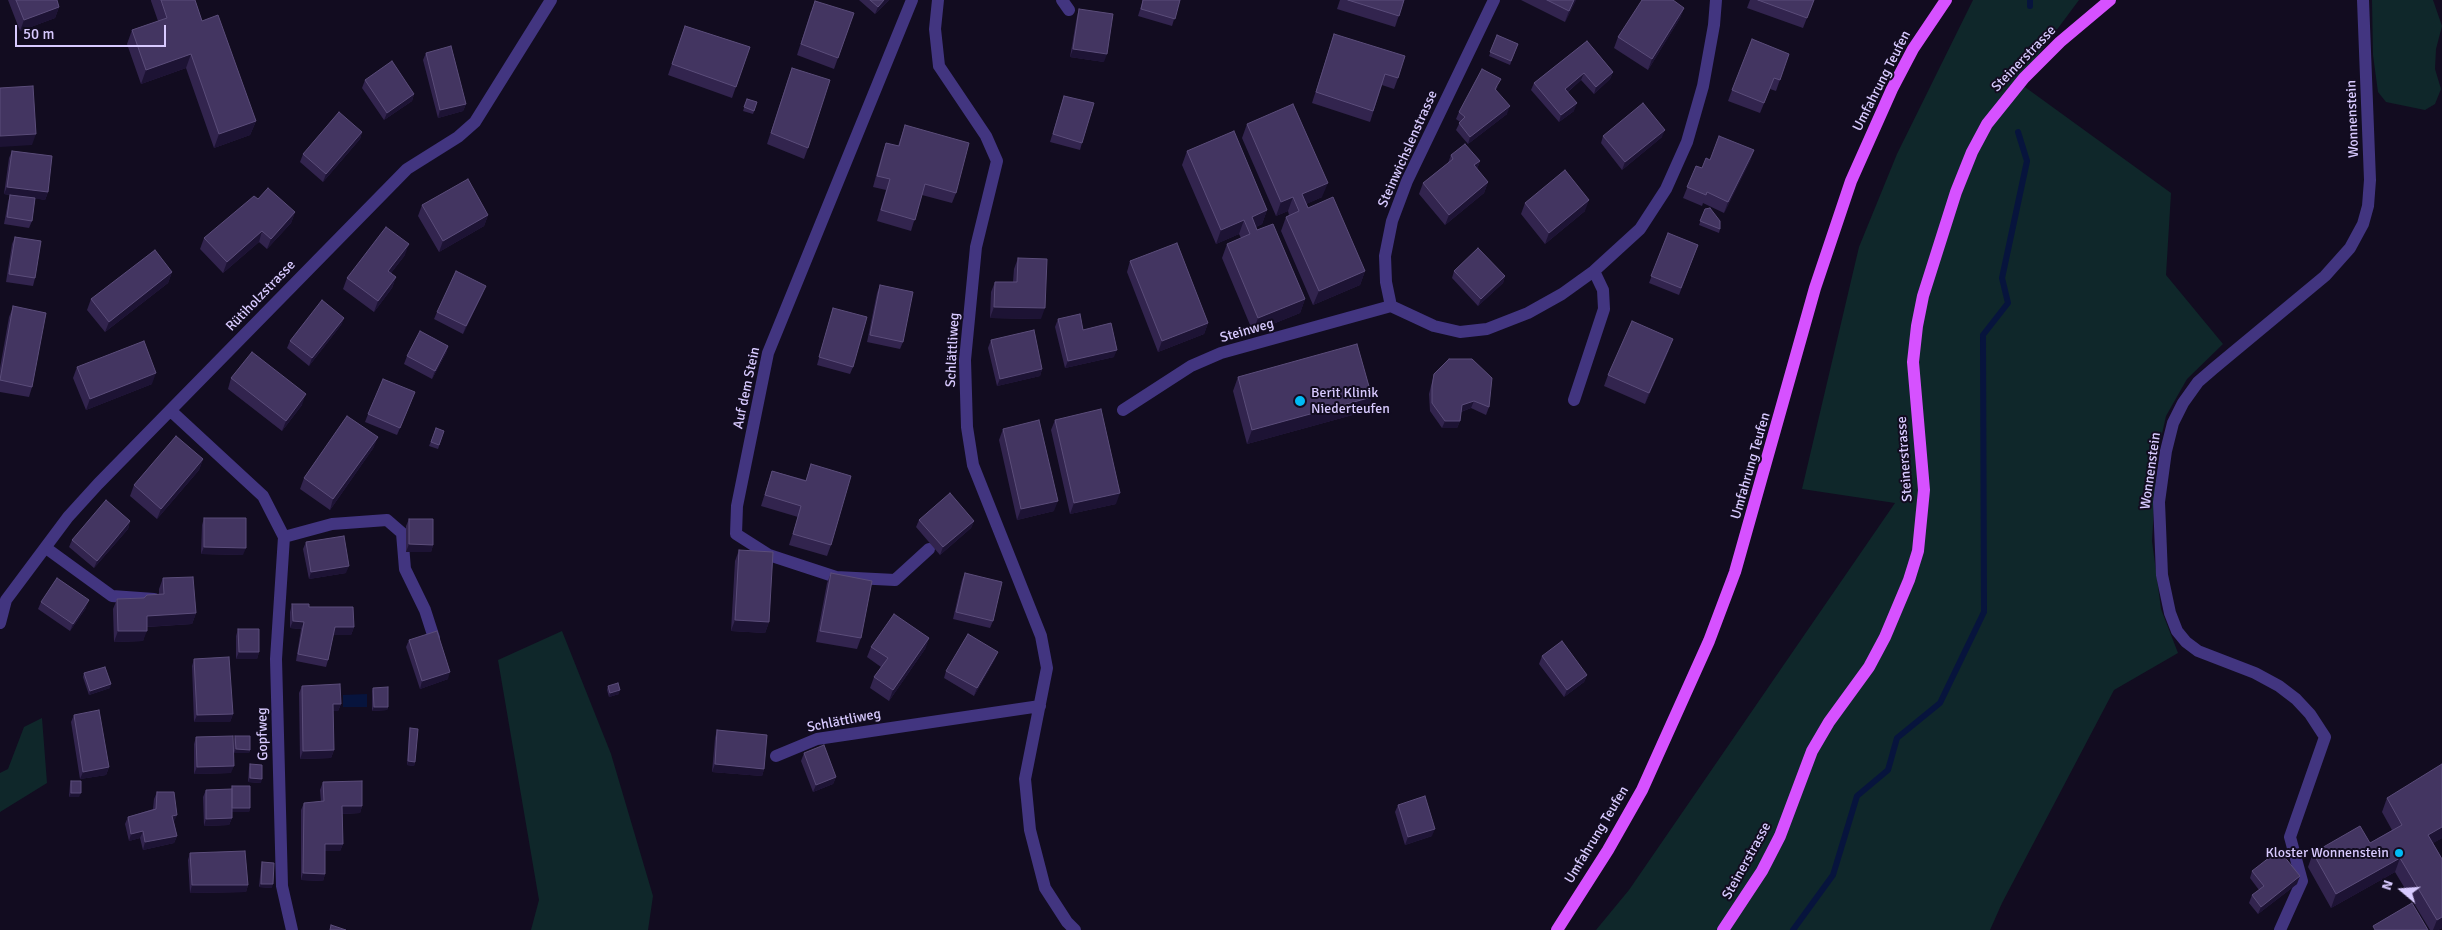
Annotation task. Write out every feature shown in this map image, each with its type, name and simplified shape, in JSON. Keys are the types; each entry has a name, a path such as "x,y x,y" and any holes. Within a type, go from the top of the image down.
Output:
{"main road":[{"name":"Umfahrung Teufen","path":"1557,930 1608,850 1642,790 1710,641 1735,572 1816,288 1851,181 1892,89 1913,49 1946,0"},
{"name":"Steinerstrasse","path":"1723,930 1780,836 1812,751 1828,722 1869,667 1886,637 1909,580 1918,551 1924,490 1913,362 1917,326 1929,277 1972,152 1987,124 2019,84 2060,42 2110,0"}],"street":[{"name":"Rütiholzstrasse","path":"0,623 3,597 46,548 68,517 92,491 407,169 458,137 475,122 551,0"},
{"name":"Auf dem Stein","path":"912,0 768,353 737,506 736,534 769,555 836,577 895,580 929,549"},
{"name":"Schlättliweg","path":"938,0 935,28 938,66 986,136 997,161 976,247 965,360 967,427 973,465 1041,636 1047,668 1025,779 1030,830 1045,888 1067,922 1075,930"},
{"name":"Steinwichslenstrasse","path":"1391,306 1386,282 1385,256 1392,221 1407,181 1494,0"},
{"path":"1391,306 1434,326 1460,332 1487,329 1528,313 1562,294 1594,272 1640,229 1670,181 1687,142 1703,86 1714,25 1716,0"},
{"name":"Wonnenstein","path":"2280,930 2302,881 2290,837 2325,737 2310,714 2296,698 2255,673 2198,651 2186,642 2177,631 2170,613 2162,575 2159,502 2168,442 2173,423 2183,403 2198,382 2325,276 2350,248 2363,224 2368,206 2370,180 2363,0"},
{"path":"1574,400 1604,309 1603,290 1594,272"},
{"name":"Steinweg","path":"1123,410 1191,366 1221,354 1391,306"},
{"path":"172,411 263,496 284,537 332,524 387,520 402,533 405,569 425,610 434,638"},
{"name":"Gopfweg","path":"284,537 276,659 282,886 292,930"},
{"path":"46,548 112,596 154,599"},
{"name":"Schlättliweg","path":"776,756 817,739 1040,706"}],"green space":[{"path":"1973,0 2079,0 2018,82 2171,193 2166,275 2223,344 2187,379 2166,416 2157,456 2152,541 2161,609 2178,653 2114,690 2002,903 1990,930 1596,930 1629,890 1895,503 1802,489 1859,247 1897,154"},
{"path":"2372,0 2433,0 2442,26 2436,49 2435,69 2441,89 2435,104 2425,110 2386,102 2378,92 2373,55"},
{"path":"562,631 611,754 653,896 648,930 531,930 539,900 498,660"},
{"path":"42,718 47,783 0,812 0,773 8,769 24,727"}],"water":[{"path":"367,694 367,707 343,707 343,695"}],"building":[{"path":"16,0 57,0 59,7 24,20"},
{"path":"161,0 195,0 202,21 218,15 256,121 219,134 191,54 146,70 132,30 167,18"},
{"path":"870,0 884,0 878,7"},
{"path":"1143,0 1180,0 1175,19 1141,9"},
{"path":"1348,0 1404,0 1399,16"},
{"path":"1547,0 1574,0 1569,11"},
{"path":"1642,0 1673,0 1684,8 1652,59 1618,37"},
{"path":"1758,0 1814,0 1807,18"},
{"path":"815,1 854,13 838,58 801,44"},
{"path":"1079,9 1113,14 1107,54 1073,49"},
{"path":"685,26 750,47 736,87 672,64"},
{"path":"1334,34 1405,56 1398,78 1385,74 1373,111 1316,92"},
{"path":"1497,35 1518,44 1511,61 1490,52"},
{"path":"1752,39 1789,54 1780,80 1774,78 1764,103 1732,90"},
{"path":"1587,41 1613,72 1596,87 1584,73 1565,89 1577,103 1561,115 1534,83"},
{"path":"451,46 466,104 440,110 426,53"},
{"path":"392,61 414,94 387,113 365,80"},
{"path":"792,68 830,80 808,148 771,133"},
{"path":"1482,69 1501,79 1495,89 1510,106 1470,137 1459,123 1465,117 1459,112"},
{"path":"33,86 36,134 0,136 0,88"},
{"path":"1064,96 1094,103 1082,143 1053,134"},
{"path":"747,99 757,102 754,111 744,107"},
{"path":"1643,103 1665,130 1625,162 1603,136"},
{"path":"1293,104 1328,183 1302,194 1308,208 1333,197 1365,271 1319,291 1286,217 1299,211 1293,197 1281,202 1247,124"},
{"path":"339,112 362,132 326,174 303,154"},
{"path":"905,125 969,143 956,193 925,184 915,220 881,210 890,179 877,176 886,143 899,146"},
{"path":"1234,131 1267,210 1252,217 1257,230 1273,224 1305,299 1258,318 1227,244 1250,234 1244,220 1221,230 1187,151"},
{"path":"1719,136 1754,150 1728,202 1707,192 1706,195 1687,187 1696,166 1702,168 1706,158 1710,160"},
{"path":"1465,144 1480,161 1474,165 1488,182 1449,215 1423,183 1453,159 1451,155"},
{"path":"12,151 52,156 48,192 7,187"},
{"path":"1565,170 1589,200 1549,233 1525,203"},
{"path":"468,179 488,215 443,241 422,205"},
{"path":"268,188 295,212 271,239 262,231 227,262 204,238 254,196 258,199"},
{"path":"10,195 35,198 32,221 7,217"},
{"path":"1710,208 1720,221 1720,229 1700,221 1705,209"},
{"path":"386,227 409,244 388,271 396,277 378,301 347,278"},
{"path":"1668,233 1698,245 1681,288 1651,276"},
{"path":"15,237 41,241 35,278 9,274"},
{"path":"1177,243 1208,323 1162,341 1130,261"},
{"path":"1478,248 1505,276 1481,299 1454,271"},
{"path":"155,250 172,272 109,322 91,299"},
{"path":"1018,258 1047,259 1045,308 994,307 995,282 1017,282"},
{"path":"456,271 486,286 466,326 437,312"},
{"path":"880,285 913,292 903,342 870,335"},
{"path":"322,300 344,318 312,358 290,341"},
{"path":"13,306 46,313 32,387 0,380"},
{"path":"833,308 867,317 853,367 819,357"},
{"path":"1080,314 1083,330 1111,323 1117,350 1068,361 1058,319"},
{"path":"1632,321 1673,339 1649,393 1608,375"},
{"path":"1034,330 1042,369 1000,379 991,340"},
{"path":"420,331 448,346 435,371 407,356"},
{"path":"144,341 156,373 90,399 77,367"},
{"name":"Berit Klinik Niederteufen","path":"1357,344 1372,397 1252,430 1238,377"},
{"path":"252,352 306,394 286,421 231,378"},
{"path":"1449,359 1472,359 1492,378 1489,407 1474,401 1462,405 1460,421 1445,421 1432,403 1434,374"},
{"path":"383,379 415,392 400,428 368,414"},
{"path":"1101,409 1120,493 1074,503 1055,420"},
{"path":"347,416 378,437 333,499 304,478"},
{"path":"1039,420 1058,501 1021,509 1003,429"},
{"path":"436,428 444,431 439,445 431,442"},
{"path":"176,436 203,459 161,509 134,485"},
{"path":"811,464 851,476 831,545 793,534 801,506 765,495 772,471 806,481"},
{"path":"950,493 974,521 943,547 919,520"},
{"path":"106,500 130,521 97,561 72,540"},
{"path":"204,518 246,518 246,548 204,547"},
{"path":"409,519 433,519 433,545 409,544"},
{"path":"344,536 349,566 311,572 306,542"},
{"path":"739,550 773,552 769,622 735,620"},
{"path":"831,573 872,581 861,638 820,631"},
{"path":"965,573 1002,582 993,621 956,612"},
{"path":"193,577 196,613 147,616 147,631 118,631 117,599 144,598 147,595 164,594 163,578"},
{"path":"57,578 89,600 73,624 41,602"},
{"path":"292,604 309,604 309,607 353,607 354,627 335,627 328,660 298,654 304,622 293,621"},
{"path":"894,614 929,638 893,690 874,677 888,658 871,647"},
{"path":"238,629 259,629 259,652 239,652"},
{"path":"437,631 450,672 422,681 409,640"},
{"path":"968,634 998,652 977,688 946,671"},
{"path":"1562,641 1587,675 1567,690 1542,656"},
{"path":"229,657 233,714 197,715 194,659"},
{"path":"105,667 111,684 90,691 84,673"},
{"path":"618,683 620,690 610,693 608,686"},
{"path":"340,684 341,704 333,704 334,750 303,751 302,686"},
{"path":"388,687 388,707 374,707 373,688"},
{"path":"99,710 109,767 83,772 74,715"},
{"path":"410,728 418,729 415,762 408,761"},
{"path":"717,730 767,735 764,769 715,764"},
{"path":"233,736 234,766 197,767 196,737"},
{"path":"235,736 250,736 250,750 236,749"},
{"path":"824,745 836,777 816,785 804,753"},
{"path":"250,764 262,765 262,779 250,778"},
{"name":"Kloster Wonnenstein","path":"2442,764 2442,827 2428,835 2442,859 2442,917 2437,920 2400,858 2336,894 2313,853 2360,826 2370,843 2402,825 2387,798"},
{"path":"71,781 81,781 81,793 71,793"},
{"path":"362,781 362,806 342,806 343,844 325,844 325,874 303,873 304,803 324,801 323,782"},
{"path":"232,786 250,786 250,808 232,808"},
{"path":"232,789 232,818 206,819 206,790"},
{"path":"157,792 174,792 177,815 172,816 177,836 145,842 143,831 131,834 128,817 156,809"},
{"path":"1425,796 1435,829 1408,837 1398,805"},
{"path":"2279,850 2300,876 2261,907 2252,895 2264,886 2252,871"},
{"path":"245,851 248,885 192,885 190,853"},
{"path":"262,862 274,863 273,884 261,884"},
{"path":"2412,903 2428,930 2375,930 2373,926"},
{"path":"331,925 346,930 330,930"}],"waterway":[{"path":"2030,0 2030,6"},
{"path":"1793,930 1833,875 1857,796 1888,770 1897,738 1940,703 1984,612 1983,335 2008,303 2002,278 2027,161 2018,132"}],"place":[{"name":"Berit Klinik Niederteufen","path":"1300,401"},
{"name":"Kloster Wonnenstein","path":"2399,853"}]}
